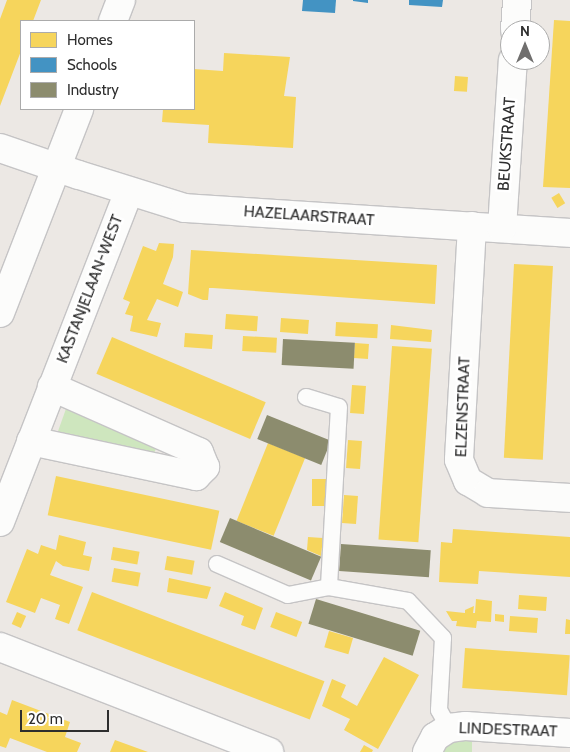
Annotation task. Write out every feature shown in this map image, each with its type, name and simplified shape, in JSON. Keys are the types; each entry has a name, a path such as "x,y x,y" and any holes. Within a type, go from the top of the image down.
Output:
{"street":[{"path":"113,20 121,0"},
{"path":"515,20 516,0"},
{"name":"BEUKSTRAAT","path":"502,228 512,70"},
{"path":"0,312 79,110"},
{"name":"HAZELAARSTRAAT","path":"0,148 185,208 570,233"},
{"name":"KASTANJELAAN-WEST","path":"0,522 129,191"},
{"name":"ELZENSTRAAT","path":"472,226 459,460 468,481 488,493 570,498"},
{"path":"31,441 196,476 205,467 199,452 52,387"},
{"path":"0,647 269,752"},
{"name":"LINDESTRAAT","path":"426,752 435,737 449,728 466,726 570,733"}],"lane":[{"path":"306,397 339,407 329,587"},
{"path":"217,564 288,595 329,587 408,601 442,638 439,710 449,728"}],"green space":[{"path":"67,406 158,443 153,456 57,434"},
{"path":"472,738 472,752 438,752 450,740"}],"building: Homes":[{"path":"7,0 41,0 33,20 20,20 20,54 0,106 0,19"},
{"path":"554,20 570,21 570,188 543,187"},
{"path":"224,53 290,57 284,96 296,97 293,148 208,143 209,125 162,122 163,110 195,110 195,69 223,71"},
{"path":"455,76 468,77 467,92 454,91"},
{"path":"559,193 565,203 557,208 551,198"},
{"path":"159,243 174,244 173,257 163,284 183,292 178,307 157,299 147,320 161,323 157,337 130,331 133,316 125,314 130,302 123,299 143,246 156,251"},
{"path":"191,250 437,265 435,304 213,288 209,288 208,300 203,300 188,294"},
{"path":"514,264 553,266 543,460 504,458"},
{"path":"226,314 258,316 257,331 225,329"},
{"path":"281,318 309,320 308,334 280,332"},
{"path":"336,322 378,324 377,338 335,336"},
{"path":"391,325 432,330 431,342 390,339"},
{"path":"185,333 213,335 212,349 184,347"},
{"path":"243,336 277,338 276,353 242,351"},
{"path":"112,337 266,402 250,439 96,374"},
{"path":"355,343 369,344 368,359 354,358"},
{"path":"392,346 432,349 418,542 378,540"},
{"path":"352,385 366,386 364,414 350,413"},
{"path":"348,440 362,441 360,469 346,468"},
{"path":"268,443 305,458 274,536 237,521"},
{"path":"56,476 219,511 211,550 48,515"},
{"path":"312,479 327,479 327,506 312,506"},
{"path":"344,495 358,496 356,524 342,523"},
{"path":"453,529 570,537 570,577 479,571 478,584 439,582 441,542 452,543"},
{"path":"59,535 86,542 83,555 92,557 89,571 63,566 56,561 50,575 83,587 69,624 55,619 60,605 41,598 35,613 6,602 27,549 38,554 41,545 56,550"},
{"path":"308,537 323,538 321,556 307,550"},
{"path":"113,547 140,552 137,564 111,560"},
{"path":"167,556 195,561 192,575 165,570"},
{"path":"114,568 141,573 138,586 112,582"},
{"path":"169,578 211,587 207,599 167,592"},
{"path":"92,592 324,681 310,720 77,630"},
{"path":"225,592 263,608 255,630 241,625 244,616 219,606"},
{"path":"519,595 547,597 546,611 518,609"},
{"path":"476,599 492,601 491,622 477,621 476,628 456,626 457,621 452,621 446,611 465,613 465,610 474,606 473,613 475,613"},
{"path":"17,612 26,616 21,628 12,624"},
{"path":"276,612 302,622 296,637 270,627"},
{"path":"495,614 504,615 504,622 495,621"},
{"path":"510,616 538,618 537,633 509,631"},
{"path":"566,619 570,620 570,634 565,634"},
{"path":"329,631 353,638 348,654 324,647"},
{"path":"465,648 570,655 567,695 462,688"},
{"path":"384,657 419,675 378,749 344,730 350,719 322,706 332,679 346,685 341,697 357,706"},
{"path":"12,700 70,722 65,737 81,743 77,752 47,752 10,738 6,748 0,746 0,712 7,715"},
{"path":"115,740 148,752 110,752"},
{"path":"364,745 373,750 372,752 360,752"}],"building: Schools":[{"path":"303,0 336,0 335,13 302,11"},
{"path":"368,0 368,3 353,1"},
{"path":"409,0 443,0 442,7 409,5"}],"building: Industry":[{"path":"283,339 355,343 354,369 282,365"},
{"path":"267,415 331,441 321,465 257,439"},
{"path":"230,518 321,557 311,581 220,542"},
{"path":"341,544 431,550 429,577 339,571"},
{"path":"316,599 420,631 413,656 308,624"}]}
